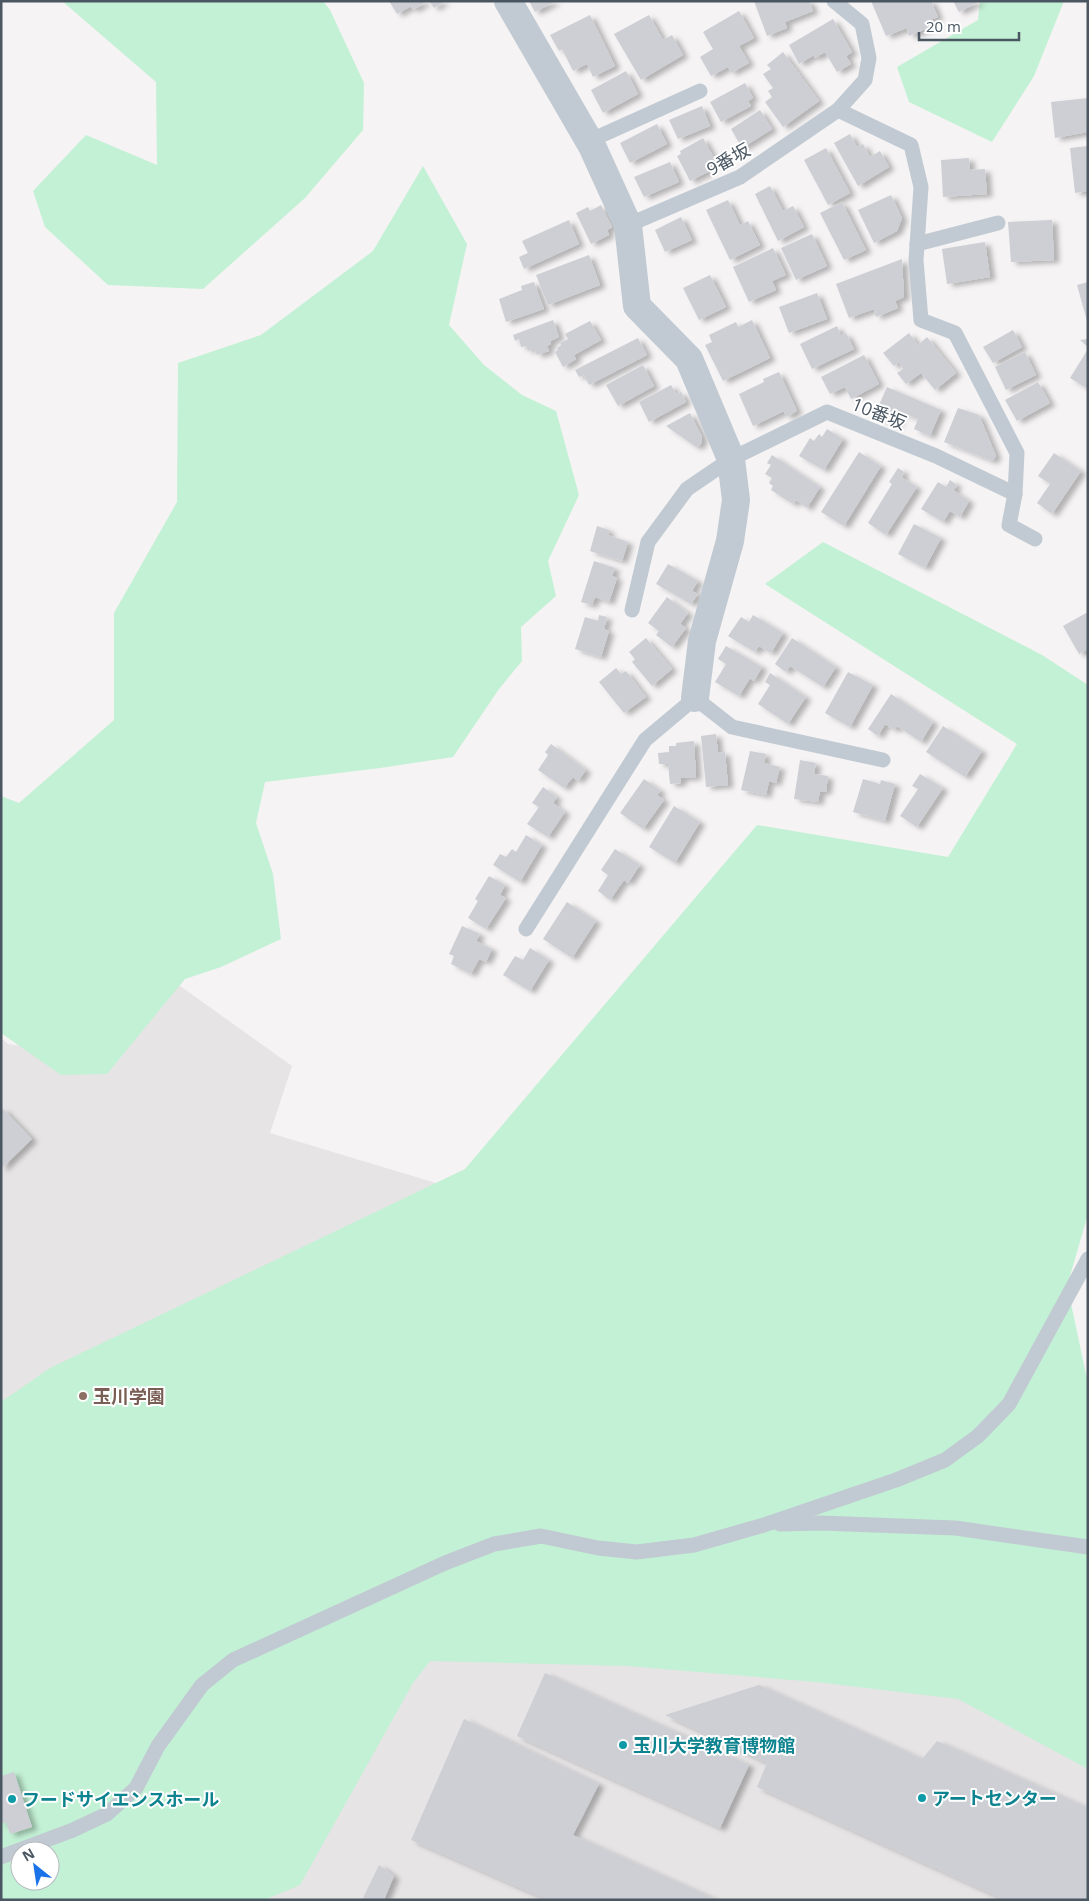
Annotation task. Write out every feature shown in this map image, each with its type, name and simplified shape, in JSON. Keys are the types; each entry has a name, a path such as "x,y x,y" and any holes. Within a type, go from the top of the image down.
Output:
{"street":[{"path":"508,1 589,141 628,225 637,306 689,358 731,459 736,500 731,533 702,641 694,698"}],"lane":[{"name":"9番坂","path":"628,225 740,177 838,110 865,80 869,58 862,24 834,1"},
{"path":"589,141 700,91"},
{"path":"838,110 911,145 920,186 916,260 921,320 954,333 1017,453 1015,494 1009,525 1035,539"},
{"path":"917,244 998,223"},
{"name":"10番坂","path":"632,610 648,542 687,489 731,459 827,412 936,456 1015,494"},
{"path":"526,929 645,740 694,698 732,728 883,760"},
{"path":"1,1857 73,1830 107,1814 136,1788 158,1746 202,1685 233,1660 445,1563 494,1544 541,1536 598,1548 637,1552 694,1545 764,1525 896,1480 945,1460 978,1436 1009,1404 1088,1259"},
{"path":"764,1525 820,1523 955,1528 1088,1547"}],"shaded area":[{"name":"玉川学園","path":"162,973 292,1066 270,1133 499,1202 311,1642 1088,1689 1088,1900 1,1900 1,1038 8,1044 28,1047"}],"green space":[{"path":"62,1 323,1 330,10 364,83 363,130 305,198 203,289 108,285 45,227 33,191 86,135 157,165 156,82"},
{"path":"980,1 1064,1 1034,76 992,142 909,102 897,67 978,20"},
{"path":"423,166 467,244 449,325 484,365 522,395 556,411 579,495 548,561 556,596 521,627 522,661 499,689 453,757 265,782 256,823 273,874 281,939 221,967 185,979 107,1074 61,1075 1,1033 1,796 19,803 114,720 114,613 177,502 178,363 261,335 373,251"},
{"path":"823,542 1042,655 1088,685 1088,1214 1068,1283 1088,1384 1088,1769 958,1699 816,1682 627,1666 430,1661 413,1683 300,1885 264,1900 1,1900 1,1402 50,1368 465,1169 757,825 948,857 1017,744 765,584"}],"building":[{"path":"389,1 427,1 413,10 411,6 397,14"},
{"path":"429,1 445,1 434,8"},
{"path":"529,1 556,1 535,12"},
{"path":"754,1 809,1 813,11 785,22 787,28 767,36"},
{"path":"871,1 931,1 938,17 928,21 930,27 909,36 907,28 886,36"},
{"path":"953,1 980,1 959,12"},
{"path":"739,11 754,38 739,46 749,63 731,73 728,67 711,76 700,57 713,49 703,32"},
{"path":"590,15 615,66 593,77 587,64 573,71 562,49 559,51 550,35"},
{"path":"649,15 663,40 672,35 683,55 641,80 614,34"},
{"path":"833,19 852,52 846,56 851,64 837,72 825,52 815,58 814,55 799,64 789,45"},
{"path":"783,52 819,101 783,127 765,102 772,97 768,91 773,88 763,74 771,69 767,65"},
{"path":"626,71 638,94 603,113 591,90"},
{"path":"745,83 753,98 748,101 751,106 721,122 710,102"},
{"path":"1088,98 1088,132 1055,138 1051,102"},
{"path":"702,106 710,126 678,139 669,120"},
{"path":"760,110 772,129 742,148 731,129"},
{"path":"657,124 667,144 630,163 620,143"},
{"path":"850,134 857,147 863,144 870,157 880,151 889,167 858,186 834,143"},
{"path":"703,138 716,162 705,167 708,172 690,181 677,156 681,154 680,151"},
{"path":"1088,146 1088,191 1075,193 1070,148"},
{"path":"826,148 850,193 828,205 804,160"},
{"path":"969,158 970,170 985,169 987,194 943,197 941,160"},
{"path":"670,162 679,182 644,197 634,177"},
{"path":"770,186 783,211 793,206 804,227 778,241 755,194"},
{"path":"891,195 902,218 897,231 874,243 858,210"},
{"path":"728,200 740,225 748,221 760,245 730,260 706,210"},
{"path":"842,202 866,250 844,260 820,213"},
{"path":"601,205 612,227 607,230 609,235 591,244 576,213 588,207 590,211"},
{"path":"681,217 692,240 665,252 655,230"},
{"path":"569,220 579,244 524,269 519,257 528,253 522,241"},
{"path":"1052,220 1054,260 1011,262 1008,222"},
{"path":"812,234 827,266 796,280 781,248"},
{"path":"985,242 990,277 947,284 942,249"},
{"path":"773,248 786,275 772,281 776,290 749,302 733,267"},
{"path":"589,255 600,285 548,305 536,275"},
{"path":"902,259 904,297 895,301 898,308 876,317 874,309 849,318 836,284"},
{"path":"710,275 726,307 699,320 683,288"},
{"path":"534,282 544,309 506,322 499,299 522,290 521,286"},
{"path":"1088,282 1088,321 1087,321 1077,285"},
{"path":"817,293 827,319 789,333 779,307"},
{"path":"553,320 559,337 550,341 551,344 547,346 549,351 537,355 534,348 528,351 526,346 521,347 519,339 515,341 513,335"},
{"path":"752,320 770,358 723,381 705,345 712,342 709,335 736,322 738,327"},
{"path":"590,321 601,340 574,355 576,359 563,367 555,352 561,345 560,343 568,339 565,334"},
{"path":"837,326 841,336 846,333 854,349 812,369 800,344"},
{"path":"1013,330 1022,347 993,363 983,347"},
{"path":"909,333 918,345 927,337 956,373 935,390 921,373 906,384 897,373 903,369 899,362 894,366 883,353"},
{"path":"638,338 647,355 589,385 584,375 579,377 575,370"},
{"path":"1088,339 1088,347 1080,340"},
{"path":"1088,349 1088,389 1070,378"},
{"path":"1025,352 1036,375 1006,390 995,367"},
{"path":"864,355 879,384 851,399 845,387 830,394 821,377"},
{"path":"643,365 654,386 618,406 606,385"},
{"path":"779,372 797,411 786,417 784,411 753,426 739,394 764,382 763,379"},
{"path":"1038,382 1050,403 1017,421 1005,400"},
{"path":"671,385 676,394 681,392 686,402 649,422 639,402"},
{"path":"887,387 941,410 930,436 914,429 918,419 901,412 896,425 874,416"},
{"path":"958,408 979,415 996,456 992,461 944,442"},
{"path":"690,413 702,437 701,444 696,447 666,426"},
{"path":"827,429 843,439 824,470 799,456 810,438 814,441 819,434 822,437"},
{"path":"859,452 881,466 844,526 821,512"},
{"path":"1054,453 1081,471 1052,514 1037,503 1050,484 1038,476"},
{"path":"772,455 820,487 807,508 796,500 793,504 771,490 773,486 769,483 772,478 765,474 771,465 767,463"},
{"path":"898,468 904,472 901,477 917,487 886,535 868,523 892,484 889,482"},
{"path":"950,480 957,485 953,490 969,501 960,517 950,511 943,522 921,509 938,482 946,487"},
{"path":"914,524 941,538 925,568 898,554"},
{"path":"597,526 609,530 608,535 628,542 622,561 590,551"},
{"path":"594,561 615,568 612,576 617,578 609,602 595,597 592,605 581,602"},
{"path":"668,564 698,581 692,591 698,594 691,604 656,584"},
{"path":"667,597 688,613 680,624 686,628 672,647 656,635 659,631 648,623"},
{"path":"1088,612 1088,649 1079,654 1063,626"},
{"path":"599,615 607,617 604,629 609,631 601,657 575,649 585,617 598,621"},
{"path":"753,615 783,633 771,653 759,646 755,652 728,636 741,617 749,622"},
{"path":"646,638 672,669 652,686 632,662 635,659 629,652"},
{"path":"792,638 836,667 823,687 790,666 786,672 775,664"},
{"path":"726,646 762,667 754,681 750,678 739,696 715,682 726,664 718,659"},
{"path":"616,668 621,674 626,671 646,697 624,713 599,682"},
{"path":"848,672 873,685 850,727 825,713"},
{"path":"770,673 806,697 788,724 758,704 770,685 765,682"},
{"path":"891,694 933,722 921,742 897,726 894,730 885,724 878,736 868,729"},
{"path":"943,726 982,751 965,777 926,752"},
{"path":"716,734 718,753 725,752 728,785 706,787 701,736"},
{"path":"694,741 696,777 681,778 681,783 670,784 668,764 659,764 658,753 669,752 669,746 676,746 676,743"},
{"path":"551,744 586,770 578,781 573,777 564,788 538,770 548,755 545,752"},
{"path":"750,751 766,754 764,763 780,767 776,783 769,781 766,795 741,790"},
{"path":"800,760 816,763 814,774 828,776 826,792 820,791 818,802 794,799"},
{"path":"920,774 943,788 917,827 900,816 918,789 912,786"},
{"path":"644,779 661,791 657,795 664,800 643,829 620,813"},
{"path":"863,779 880,784 881,780 895,784 885,821 853,812"},
{"path":"543,787 557,797 553,803 565,812 548,837 527,824 539,807 532,803"},
{"path":"674,806 700,822 675,863 649,847"},
{"path":"526,835 542,845 520,882 493,865 500,854 506,857 512,849 516,852"},
{"path":"615,849 640,865 628,883 624,880 610,900 598,891 608,875 601,870"},
{"path":"489,876 505,885 500,895 506,898 486,929 468,918 478,901 475,899"},
{"path":"567,902 596,921 572,958 543,939"},
{"path":"462,926 480,934 476,941 492,949 486,962 479,959 471,974 451,964 454,956 449,954"},
{"path":"530,948 549,960 530,991 503,975 515,956 523,960"},
{"path":"1,1107 32,1139 1,1169"},
{"path":"545,1673 749,1765 720,1828 517,1736"},
{"name":"アートセンター","path":"759,1685 922,1759 937,1741 1088,1808 1088,1900 1005,1900 757,1787 767,1763 665,1715"},
{"path":"464,1719 599,1784 573,1835 717,1900 548,1900 411,1840"},
{"name":"フードサイエンスホール","path":"14,1772 32,1827 10,1834 6,1822 1,1824 1,1776"},
{"path":"379,1865 394,1876 384,1900 362,1900"}],"place":[{"name":"玉川学園","path":"83,1396"},
{"name":"玉川大学教育博物館","path":"623,1745"},
{"name":"アートセンター","path":"922,1798"},
{"name":"フードサイエンスホール","path":"12,1799"}]}
